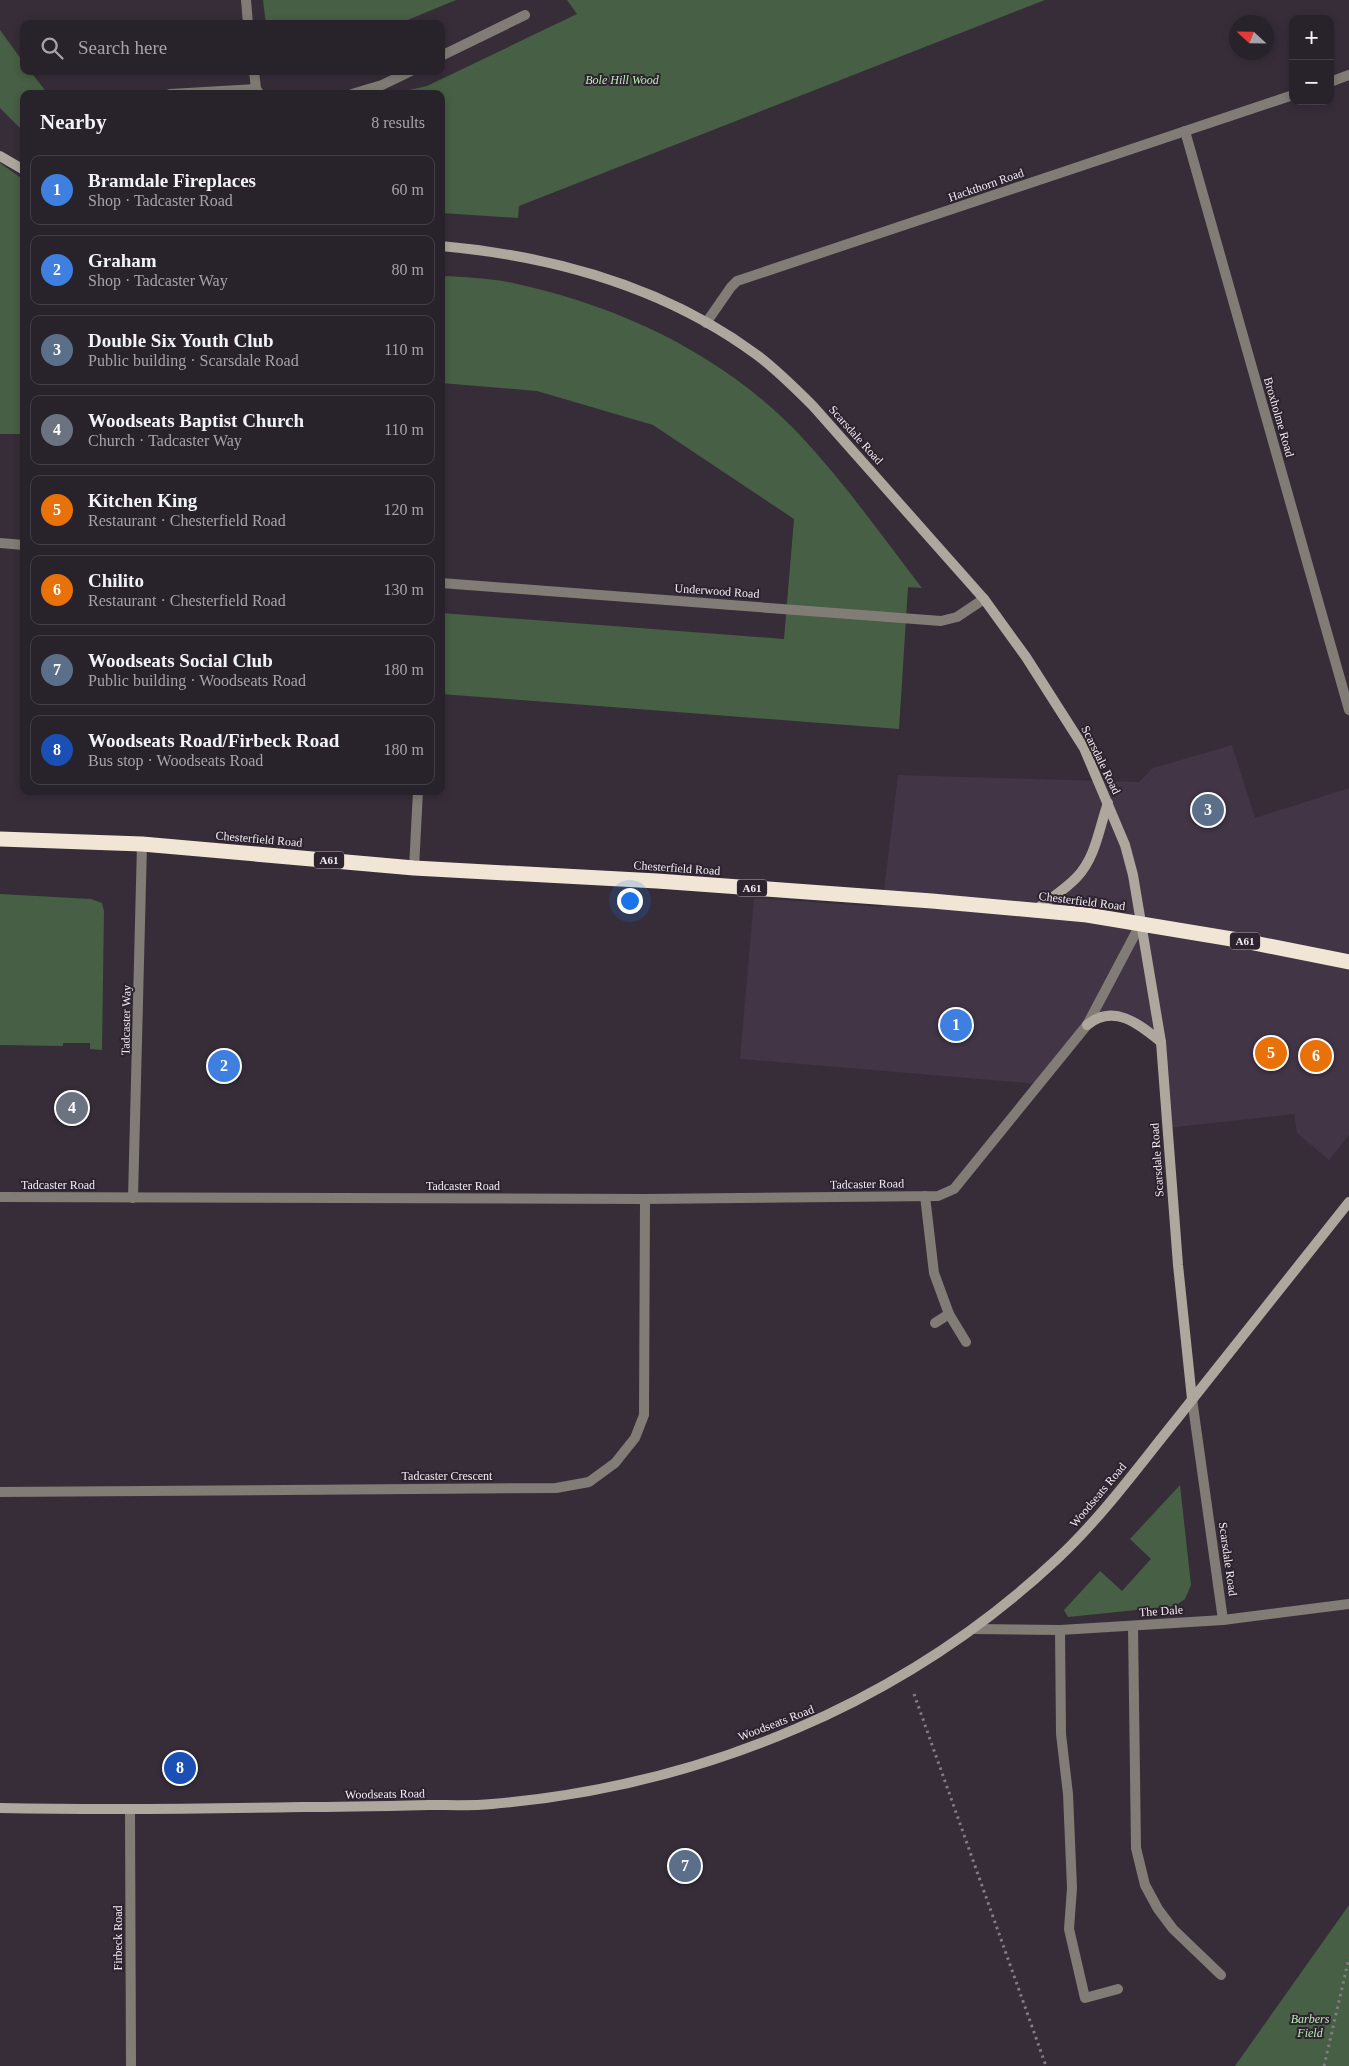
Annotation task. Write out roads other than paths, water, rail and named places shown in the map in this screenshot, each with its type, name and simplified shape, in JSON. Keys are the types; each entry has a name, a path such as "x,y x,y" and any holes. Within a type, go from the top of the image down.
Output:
{"highway":[{"name":"Chesterfield Road","path":"0,839 142,844 414,868 800,891 1034,911 1141,924 1244,941 1349,962"}],"street":[{"path":"246,0 248,20"},
{"path":"445,54 525,15"},
{"path":"255,75 258,90"},
{"path":"365,90 382,85 403,75"},
{"path":"1334,81 1349,75"},
{"name":"Hackthorn Road","path":"706,323 737,281 1289,95"},
{"name":"Broxholme Road","path":"1185,131 1349,710"},
{"path":"0,156 20,168"},
{"name":"Scarsdale Road","path":"445,246 507,253 582,271 651,295 706,323 758,355 784,377 813,406 984,599 1026,657 1084,748 1125,845 1131,867 1161,1042 1178,1266 1192,1399 1223,1620"},
{"path":"0,543 20,545"},
{"name":"Underwood Road","path":"445,582 941,621 957,617 984,599"},
{"path":"414,868 418,795"},
{"path":"1034,911 1076,878 1086,864 1094,848 1108,803"},
{"name":"Tadcaster Way","path":"134,1198 142,844"},
{"name":"Tadcaster Road","path":"0,1197 645,1199 938,1196 954,1190 1087,1025 1141,924"},
{"path":"1087,1025 1093,1020 1106,1016 1122,1016 1138,1024 1161,1042"},
{"path":"925,1196 934,1272 948,1314 966,1342"},
{"name":"Tadcaster Crescent","path":"0,1492 556,1488 589,1482 615,1463 635,1438 644,1415 645,1199"},
{"name":"Woodseats Road","path":"0,1808 130,1810 491,1804 570,1794 631,1782 760,1744 824,1718 906,1672 973,1629 1020,1592 1083,1533 1349,1202"},
{"path":"935,1323 948,1314"},
{"name":"The Dale","path":"973,1629 1060,1630 1133,1626 1223,1620 1349,1604"},
{"path":"1133,1626 1136,1848 1145,1885 1158,1909 1173,1929 1221,1975"},
{"path":"1060,1630 1062,1734 1068,1794 1072,1888 1070,1929 1085,1998 1118,1989"},
{"name":"Firbeck Road","path":"130,1810 131,2066"}],"place":[{"name":"Double Six Youth Club","path":"1208,810"},
{"name":"Bramdale Fireplaces","path":"956,1025"},
{"name":"Kitchen King","path":"1271,1053"},
{"name":"Chilito","path":"1316,1056"},
{"name":"Graham","path":"224,1066"},
{"name":"Woodseats Baptist Church","path":"72,1108"},
{"name":"Woodseats Road/Firbeck Road","path":"180,1768"},
{"name":"Woodseats Social Club","path":"685,1866"}],"park label":[{"name":"Bole Hill Wood","path":"622,80"},
{"name":"Barbers Field","path":"1310,2026"}]}
